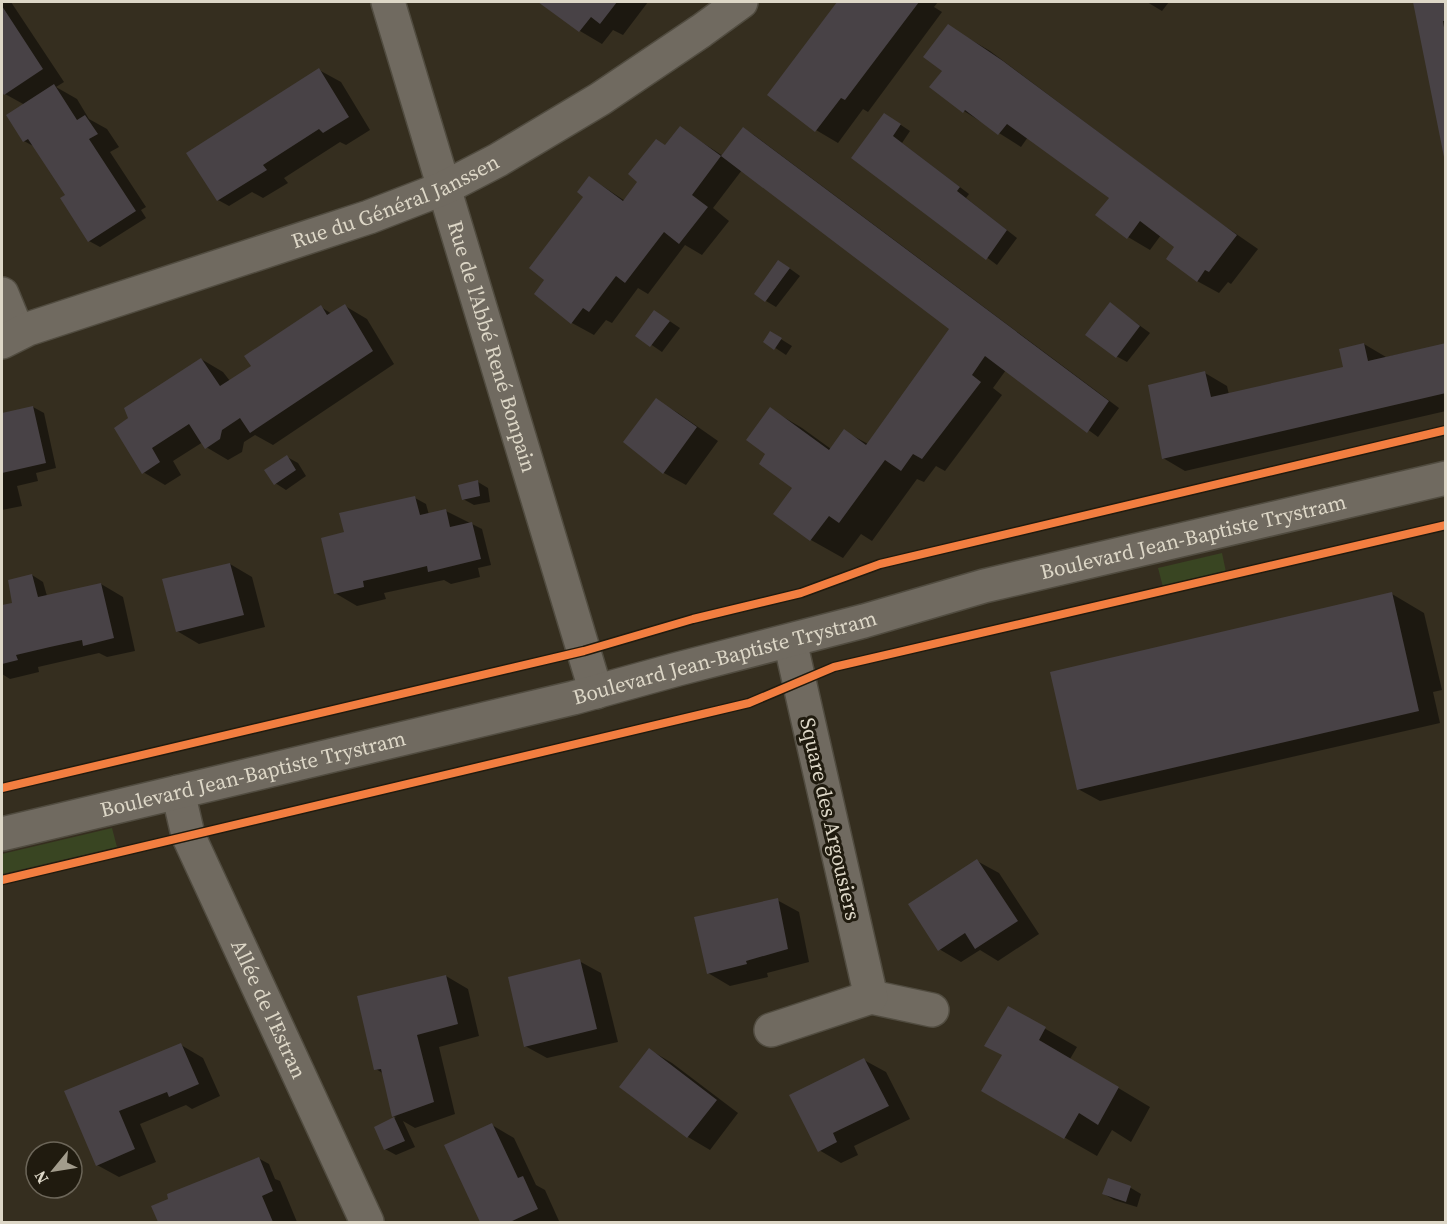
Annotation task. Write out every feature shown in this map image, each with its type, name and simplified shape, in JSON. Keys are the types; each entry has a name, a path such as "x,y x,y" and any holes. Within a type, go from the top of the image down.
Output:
{"street":[{"name":"Rue de l'Abbé René Bonpain","path":"388,2 596,692"},
{"name":"Rue du Général Janssen","path":"10,338 369,217 444,188 498,160 600,99 741,2"},
{"path":"2,294 10,338"},
{"name":"Boulevard Jean-Baptiste Trystram","path":"2,834 596,692 864,621 984,586 1446,478"},
{"name":"Square des Argousiers","path":"790,641 871,997"},
{"name":"Allée de l'Estran","path":"178,792 189,835 367,1222"},
{"path":"771,1030 871,997 932,1010"}],"green space":[{"path":"1222,553 1226,572 1163,587 1158,568"},
{"path":"112,828 117,847 2,874 2,854"}],"building":[{"path":"538,2 617,2 600,24 591,17 579,32"},
{"path":"837,2 919,2 845,100 841,98 815,132 767,95"},
{"path":"1413,2 1446,2 1446,21 1443,21 1446,40 1446,167"},
{"path":"2,6 43,69 4,95 2,92"},
{"path":"948,24 1003,61 1237,235 1209,272 1205,270 1197,282 1166,259 1174,247 1140,221 1127,239 1095,215 1109,198 1007,124 998,135 965,110 963,113 929,87 942,71 923,57"},
{"path":"319,68 349,117 323,133 319,129 263,165 267,170 217,201 186,153"},
{"path":"54,84 77,120 85,115 98,134 89,139 136,211 88,242 60,198 65,195 28,139 23,142 6,115"},
{"path":"884,113 901,124 893,136 960,187 957,191 1007,230 986,260 851,158"},
{"path":"680,126 721,156 692,195 708,207 679,244 664,232 625,283 616,276 589,312 583,308 571,324 534,294 544,280 529,268 583,197 577,192 589,176 623,201 637,182 628,174 656,139 665,145"},
{"path":"743,127 1109,401 1087,433 985,356 972,375 981,382 922,459 913,454 901,471 885,460 839,523 829,516 810,541 773,514 792,488 759,464 765,454 746,440 770,407 829,450 844,429 866,445 949,329 721,156"},
{"path":"778,260 790,268 765,302 754,294"},
{"path":"1110,302 1140,326 1116,358 1085,335"},
{"path":"345,304 373,351 250,433 240,418 222,430 220,439 205,449 189,424 152,448 160,462 142,474 114,428 128,418 124,408 201,358 220,386 251,366 244,356 321,305 327,315"},
{"path":"654,310 670,321 650,347 635,336"},
{"path":"770,331 782,338 774,350 763,342"},
{"path":"1364,343 1368,361 1446,343 1446,393 1162,459 1148,385 1205,371 1211,397 1343,367 1339,349"},
{"path":"656,398 697,427 663,474 623,442"},
{"path":"33,406 46,463 2,473 2,413"},
{"path":"287,455 296,470 274,485 264,470"},
{"path":"478,480 480,496 462,500 458,485"},
{"path":"415,496 420,515 446,509 450,527 472,522 481,559 428,572 427,566 363,581 364,587 334,594 321,538 344,532 339,513"},
{"path":"230,563 244,615 176,632 162,579"},
{"path":"32,574 38,597 101,583 114,638 83,646 82,640 50,647 16,655 18,660 2,664 2,605 12,603 8,580"},
{"path":"1392,592 1419,711 1077,790 1050,672"},
{"path":"977,859 1018,921 975,949 965,933 938,951 908,904"},
{"path":"778,898 788,949 746,961 747,964 707,974 694,917"},
{"path":"580,959 597,1029 524,1047 508,977"},
{"path":"446,975 458,1024 417,1035 434,1102 392,1117 381,1069 374,1070 357,996"},
{"path":"1008,1006 1046,1027 1039,1040 1119,1087 1098,1125 1079,1113 1064,1139 981,1091 1002,1055 984,1046"},
{"path":"181,1043 199,1084 169,1097 167,1092 119,1111 135,1149 96,1166 64,1091"},
{"path":"649,1048 717,1100 687,1138 619,1087"},
{"path":"864,1058 889,1106 833,1133 837,1142 818,1152 789,1095"},
{"path":"394,1117 405,1141 384,1150 374,1127"},
{"path":"492,1123 518,1178 523,1176 538,1209 510,1222 480,1222 444,1145"},
{"path":"259,1157 273,1191 262,1196 273,1222 158,1222 151,1206 168,1199 167,1194"},
{"path":"1108,1178 1131,1186 1126,1202 1102,1194"}],"cycle path":[{"path":"2,788 584,651 693,619 801,593 880,564 1446,430"},
{"path":"2,880 749,703 834,667 1446,525"}]}
